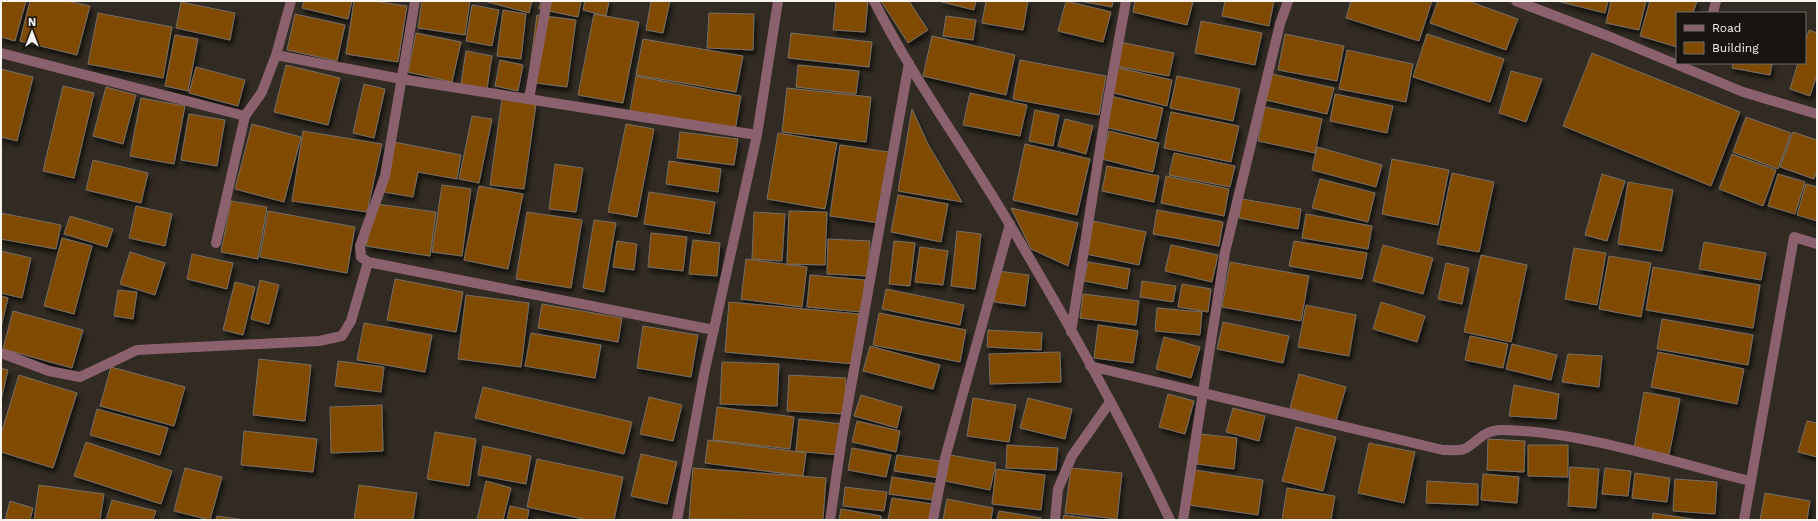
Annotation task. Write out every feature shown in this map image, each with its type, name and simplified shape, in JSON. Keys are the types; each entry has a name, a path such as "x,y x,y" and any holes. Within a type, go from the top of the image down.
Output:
{"street":[{"path":"216,243 245,116 262,92 276,55 291,1"},
{"path":"415,1 385,176 360,246 361,257 368,262 714,330"},
{"path":"529,99 548,1"},
{"path":"677,520 704,374 757,135 778,1"},
{"path":"874,1 940,117 1010,224 1110,402 1149,476 1170,520"},
{"path":"1071,332 1106,111 1126,1"},
{"path":"1183,520 1225,252 1280,24 1288,1"},
{"path":"1516,1 1676,60"},
{"path":"1713,12 1716,1"},
{"path":"1,53 245,116"},
{"path":"276,55 401,79 757,135"},
{"path":"830,520 842,437 909,63"},
{"path":"1687,64 1698,68 1742,92 1817,114"},
{"path":"933,520 945,458 1010,224"},
{"path":"1744,520 1794,237 1817,244"},
{"path":"1,353 49,371 80,377 137,350 319,341 342,336 351,321 368,262"},
{"path":"1090,366 1443,450 1463,449 1481,435 1499,430 1560,435 1595,442 1750,482"},
{"path":"1055,520 1058,489 1072,456 1087,437 1110,402"}],"building":[{"path":"1,1 26,1 15,41 1,37"},
{"path":"30,1 67,1 90,6 77,55 20,41"},
{"path":"304,1 352,1 348,19 302,8"},
{"path":"354,1 373,1 407,6 398,62 346,54"},
{"path":"422,1 470,1 465,35 418,28"},
{"path":"484,1 532,1 529,13"},
{"path":"541,1 581,1 578,17 539,9"},
{"path":"585,1 609,1 606,16 583,10"},
{"path":"651,1 670,1 663,33 646,30"},
{"path":"836,1 868,1 865,32 833,30"},
{"path":"881,1 909,1 928,30 908,43"},
{"path":"938,1 976,1 974,10"},
{"path":"986,1 1028,1 1023,30 982,23"},
{"path":"1066,1 1111,12 1103,42 1058,31"},
{"path":"1080,1 1113,1 1112,7"},
{"path":"1135,1 1193,2 1187,25 1133,12"},
{"path":"1225,1 1274,1 1269,26 1222,16"},
{"path":"1351,1 1432,1 1419,41 1346,18"},
{"path":"1438,1 1468,1 1518,19 1506,50 1430,23"},
{"path":"1557,1 1608,1 1605,13"},
{"path":"1611,1 1646,1 1639,30 1606,23"},
{"path":"1650,1 1697,1 1693,12 1676,12 1676,47 1640,36"},
{"path":"181,2 235,13 230,40 176,28"},
{"path":"472,5 499,10 492,46 466,41"},
{"path":"503,10 526,14 521,59 497,56"},
{"path":"98,13 172,27 163,78 88,64"},
{"path":"709,13 754,14 753,50 707,48"},
{"path":"295,14 345,25 337,61 287,50"},
{"path":"594,14 639,22 623,103 578,95"},
{"path":"537,15 576,20 567,87 528,82"},
{"path":"946,16 976,20 973,40 943,36"},
{"path":"1201,21 1262,33 1255,65 1195,53"},
{"path":"1809,30 1817,33 1817,75 1810,96 1790,89 1798,64 1806,64 1806,39"},
{"path":"416,33 461,42 452,82 408,72"},
{"path":"791,33 872,42 869,67 788,58"},
{"path":"1285,34 1344,46 1337,81 1278,70"},
{"path":"1427,34 1504,59 1490,102 1413,77"},
{"path":"175,35 198,39 188,91 165,86"},
{"path":"932,36 1015,55 1006,95 923,76"},
{"path":"643,39 743,56 736,92 636,75"},
{"path":"1120,42 1174,53 1169,76 1115,66"},
{"path":"1347,50 1413,64 1406,102 1339,89"},
{"path":"466,51 492,56 487,89 461,84"},
{"path":"1592,53 1740,112 1711,186 1563,126"},
{"path":"500,60 523,65 518,91 495,86"},
{"path":"1020,60 1106,76 1099,115 1013,99"},
{"path":"1733,64 1772,64 1770,75 1732,68"},
{"path":"286,65 340,78 328,125 274,112"},
{"path":"798,65 859,71 856,94 796,87"},
{"path":"196,67 245,80 238,106 189,93"},
{"path":"1115,67 1172,80 1167,106 1110,92"},
{"path":"1,69 33,77 17,141 1,137"},
{"path":"1511,71 1542,79 1526,122 1499,113"},
{"path":"1272,74 1334,88 1327,114 1266,100"},
{"path":"636,76 741,96 735,131 630,111"},
{"path":"1177,76 1240,89 1233,121 1170,108"},
{"path":"364,84 385,89 374,138 353,133"},
{"path":"63,86 94,93 74,178 43,171"},
{"path":"106,87 136,95 123,144 93,136"},
{"path":"787,88 871,97 866,142 782,132"},
{"path":"970,93 1027,105 1020,136 963,125"},
{"path":"1335,94 1393,106 1387,133 1330,121"},
{"path":"1110,96 1163,108 1156,139 1104,127"},
{"path":"141,98 185,106 174,164 130,156"},
{"path":"502,99 536,104 524,189 490,185"},
{"path":"1265,107 1322,119 1315,153 1258,141"},
{"path":"912,109 928,144 962,202 898,191"},
{"path":"1035,110 1059,115 1053,146 1029,141"},
{"path":"1171,112 1239,126 1231,162 1164,148"},
{"path":"189,114 225,120 217,166 181,160"},
{"path":"472,116 492,119 479,183 459,179"},
{"path":"1746,117 1791,133 1778,169 1733,152"},
{"path":"1065,119 1093,126 1086,154 1058,146"},
{"path":"252,124 301,137 284,202 235,189"},
{"path":"626,124 654,129 637,217 608,212"},
{"path":"303,131 382,144 367,212 292,201"},
{"path":"1109,131 1159,143 1153,172 1102,159"},
{"path":"680,132 738,139 734,165 677,158"},
{"path":"1793,132 1817,140 1817,171 1814,179 1780,167"},
{"path":"778,133 837,143 825,209 767,199"},
{"path":"394,142 461,155 457,179 418,172 413,197 384,192"},
{"path":"1025,144 1090,159 1077,215 1013,200"},
{"path":"840,145 889,152 879,223 830,216"},
{"path":"1317,147 1382,165 1376,187 1312,170"},
{"path":"1174,153 1235,166 1230,187 1169,175"},
{"path":"1732,154 1776,170 1763,206 1719,189"},
{"path":"1392,159 1449,170 1438,225 1382,214"},
{"path":"93,160 148,173 141,203 86,190"},
{"path":"669,161 721,169 718,192 666,184"},
{"path":"555,164 583,168 576,212 549,209"},
{"path":"1107,166 1159,176 1154,202 1102,191"},
{"path":"1452,173 1494,182 1479,252 1437,244"},
{"path":"1602,174 1625,181 1607,241 1585,235"},
{"path":"1778,174 1805,182 1795,214 1768,206"},
{"path":"1166,176 1229,189 1224,216 1161,203"},
{"path":"1320,179 1375,193 1368,222 1312,208"},
{"path":"1628,182 1673,190 1662,251 1618,244"},
{"path":"1806,184 1817,187 1817,221 1797,215"},
{"path":"442,185 471,189 462,256 432,252"},
{"path":"479,186 523,194 508,269 464,260"},
{"path":"649,192 715,202 710,234 644,224"},
{"path":"898,195 948,204 941,242 891,232"},
{"path":"1242,199 1301,209 1298,229 1239,218"},
{"path":"231,201 267,207 258,259 221,252"},
{"path":"377,204 436,212 430,256 366,246"},
{"path":"136,206 172,214 165,246 129,238"},
{"path":"1011,208 1078,223 1068,266 1031,249"},
{"path":"1157,210 1223,222 1219,246 1153,234"},
{"path":"268,211 355,227 347,273 260,257"},
{"path":"789,211 827,212 825,265 787,264"},
{"path":"527,212 582,220 571,288 516,279"},
{"path":"754,212 785,214 782,261 752,259"},
{"path":"1,213 61,225 56,249 1,239"},
{"path":"1306,214 1372,226 1368,249 1302,238"},
{"path":"70,216 113,229 107,247 64,234"},
{"path":"594,220 616,223 604,292 583,288"},
{"path":"1093,221 1146,232 1139,265 1086,254"},
{"path":"957,231 981,234 975,289 951,286"},
{"path":"651,233 687,237 683,271 648,267"},
{"path":"62,238 92,246 74,314 44,306"},
{"path":"828,239 870,241 868,276 827,274"},
{"path":"693,240 720,243 717,276 689,274"},
{"path":"617,241 637,244 634,270 613,267"},
{"path":"894,241 915,243 910,286 889,284"},
{"path":"1294,241 1367,253 1362,279 1289,266"},
{"path":"1704,242 1766,253 1761,280 1699,269"},
{"path":"1171,245 1218,255 1212,282 1165,271"},
{"path":"1383,245 1433,258 1423,294 1373,281"},
{"path":"920,247 948,251 943,285 915,282"},
{"path":"1574,248 1606,253 1597,305 1565,299"},
{"path":"1,251 31,258 22,298 1,293"},
{"path":"130,252 165,263 155,295 120,284"},
{"path":"192,254 233,263 227,289 187,279"},
{"path":"1481,255 1527,265 1511,342 1464,332"},
{"path":"1609,256 1651,263 1641,317 1599,309"},
{"path":"746,259 807,267 802,307 741,299"},
{"path":"1088,262 1130,269 1127,289 1084,281"},
{"path":"1230,262 1309,276 1301,321 1222,307"},
{"path":"1446,263 1469,268 1462,304 1438,299"},
{"path":"1653,267 1760,285 1753,328 1646,310"},
{"path":"998,271 1029,275 1025,306 994,302"},
{"path":"810,275 865,280 862,312 807,307"},
{"path":"395,279 463,292 456,332 387,320"},
{"path":"260,280 279,285 269,324 251,319"},
{"path":"1142,281 1176,286 1173,302 1140,297"},
{"path":"235,282 255,287 243,335 223,330"},
{"path":"1182,284 1211,289 1208,312 1178,307"},
{"path":"886,289 964,305 960,325 882,309"},
{"path":"118,290 137,292 133,319 114,316"},
{"path":"1083,294 1139,301 1136,325 1080,318"},
{"path":"466,295 529,303 521,367 458,359"},
{"path":"1,296 8,298 1,327"},
{"path":"729,302 859,314 854,364 725,352"},
{"path":"1381,302 1425,316 1417,342 1373,329"},
{"path":"542,304 622,318 618,342 538,328"},
{"path":"1306,305 1356,315 1349,356 1298,347"},
{"path":"1157,308 1202,312 1200,335 1155,331"},
{"path":"13,311 83,330 72,368 3,349"},
{"path":"879,313 966,330 960,362 873,345"},
{"path":"1662,319 1753,335 1748,365 1657,349"},
{"path":"1223,322 1289,336 1283,363 1217,349"},
{"path":"364,323 432,335 425,372 357,360"},
{"path":"1098,325 1138,331 1133,363 1094,358"},
{"path":"643,326 698,335 691,377 637,368"},
{"path":"988,330 1042,333 1041,350 987,347"},
{"path":"531,333 601,345 595,378 525,366"},
{"path":"1470,336 1508,344 1503,368 1465,360"},
{"path":"1164,337 1200,347 1191,378 1156,369"},
{"path":"1512,344 1557,355 1551,380 1506,369"},
{"path":"870,346 940,365 933,389 863,371"},
{"path":"1060,352 1061,382 990,384 989,354"},
{"path":"1658,352 1744,369 1737,404 1651,387"},
{"path":"1568,354 1602,356 1599,387 1562,382"},
{"path":"259,359 311,365 305,421 253,415"},
{"path":"338,361 384,367 381,392 335,386"},
{"path":"722,362 779,364 777,406 720,404"},
{"path":"111,367 185,387 174,426 100,406"},
{"path":"1,368 8,370 1,400"},
{"path":"1299,374 1346,387 1336,421 1290,408"},
{"path":"19,375 77,393 53,468 1,452 1,434"},
{"path":"789,375 846,378 844,414 787,411"},
{"path":"1514,385 1559,394 1556,419 1509,416"},
{"path":"483,387 632,422 624,454 475,418"},
{"path":"1644,392 1680,399 1669,455 1634,448"},
{"path":"1168,394 1194,401 1185,434 1159,427"},
{"path":"861,395 902,407 897,428 854,416"},
{"path":"649,397 682,405 673,441 640,434"},
{"path":"973,398 1016,405 1009,442 967,436"},
{"path":"1028,398 1072,409 1065,439 1020,428"},
{"path":"382,405 383,451 331,453 330,407"},
{"path":"717,407 794,417 790,449 713,440"},
{"path":"1233,408 1265,416 1259,441 1226,432"},
{"path":"97,409 168,428 160,455 90,435"},
{"path":"799,419 842,424 838,455 796,451"},
{"path":"857,421 900,431 896,452 852,442"},
{"path":"1807,421 1817,423 1817,457 1798,452"},
{"path":"1296,427 1336,437 1323,491 1282,481"},
{"path":"244,431 317,439 313,472 241,465"},
{"path":"435,432 476,439 469,486 427,479"},
{"path":"1201,434 1237,438 1234,469 1197,464"},
{"path":"1488,439 1525,441 1524,472 1487,470"},
{"path":"708,440 806,453 803,476 705,463"},
{"path":"86,442 172,471 161,504 74,476"},
{"path":"1369,443 1415,452 1404,503 1358,493"},
{"path":"1007,445 1058,448 1056,470 1006,468"},
{"path":"1528,445 1568,445 1568,477 1528,476"},
{"path":"483,446 531,456 526,484 478,475"},
{"path":"852,448 891,455 886,477 848,470"},
{"path":"641,454 677,462 667,504 631,496"},
{"path":"897,455 941,461 939,478 894,471"},
{"path":"950,455 996,463 990,490 945,481"},
{"path":"537,459 623,477 614,520 588,520 527,507"},
{"path":"1570,467 1599,469 1596,508 1568,506"},
{"path":"185,468 222,477 210,520 174,511"},
{"path":"693,468 826,478 823,520 689,519"},
{"path":"1071,468 1122,473 1117,519 1065,513"},
{"path":"1605,468 1631,471 1628,496 1602,494"},
{"path":"996,469 1045,475 1041,510 992,504"},
{"path":"1194,470 1263,480 1258,515 1189,505"},
{"path":"1635,473 1670,478 1667,502 1632,498"},
{"path":"1483,474 1519,477 1517,503 1481,500"},
{"path":"892,477 936,484 933,500 889,494"},
{"path":"1675,479 1717,482 1715,514 1673,511"},
{"path":"486,481 511,488 503,520 477,520"},
{"path":"1427,481 1478,484 1478,505 1426,503"},
{"path":"39,485 104,494 100,520 34,520"},
{"path":"359,485 417,493 413,520 354,520"},
{"path":"845,487 887,492 884,511 843,506"},
{"path":"1287,488 1335,496 1331,520 1282,520"},
{"path":"1765,493 1810,501 1807,520 1760,520"},
{"path":"892,498 933,504 930,520 888,520"},
{"path":"947,499 993,508 991,520 943,520"},
{"path":"112,500 156,511 153,520 106,520"},
{"path":"10,501 33,508 30,520 5,520"},
{"path":"510,506 529,510 527,520 507,520"},
{"path":"841,509 881,516 881,520 839,520"},
{"path":"999,511 1041,518 1040,520 997,520"},
{"path":"1653,513 1698,520 1652,520"},
{"path":"1064,515 1102,520 1063,520"},
{"path":"217,516 245,520 216,520"}]}
